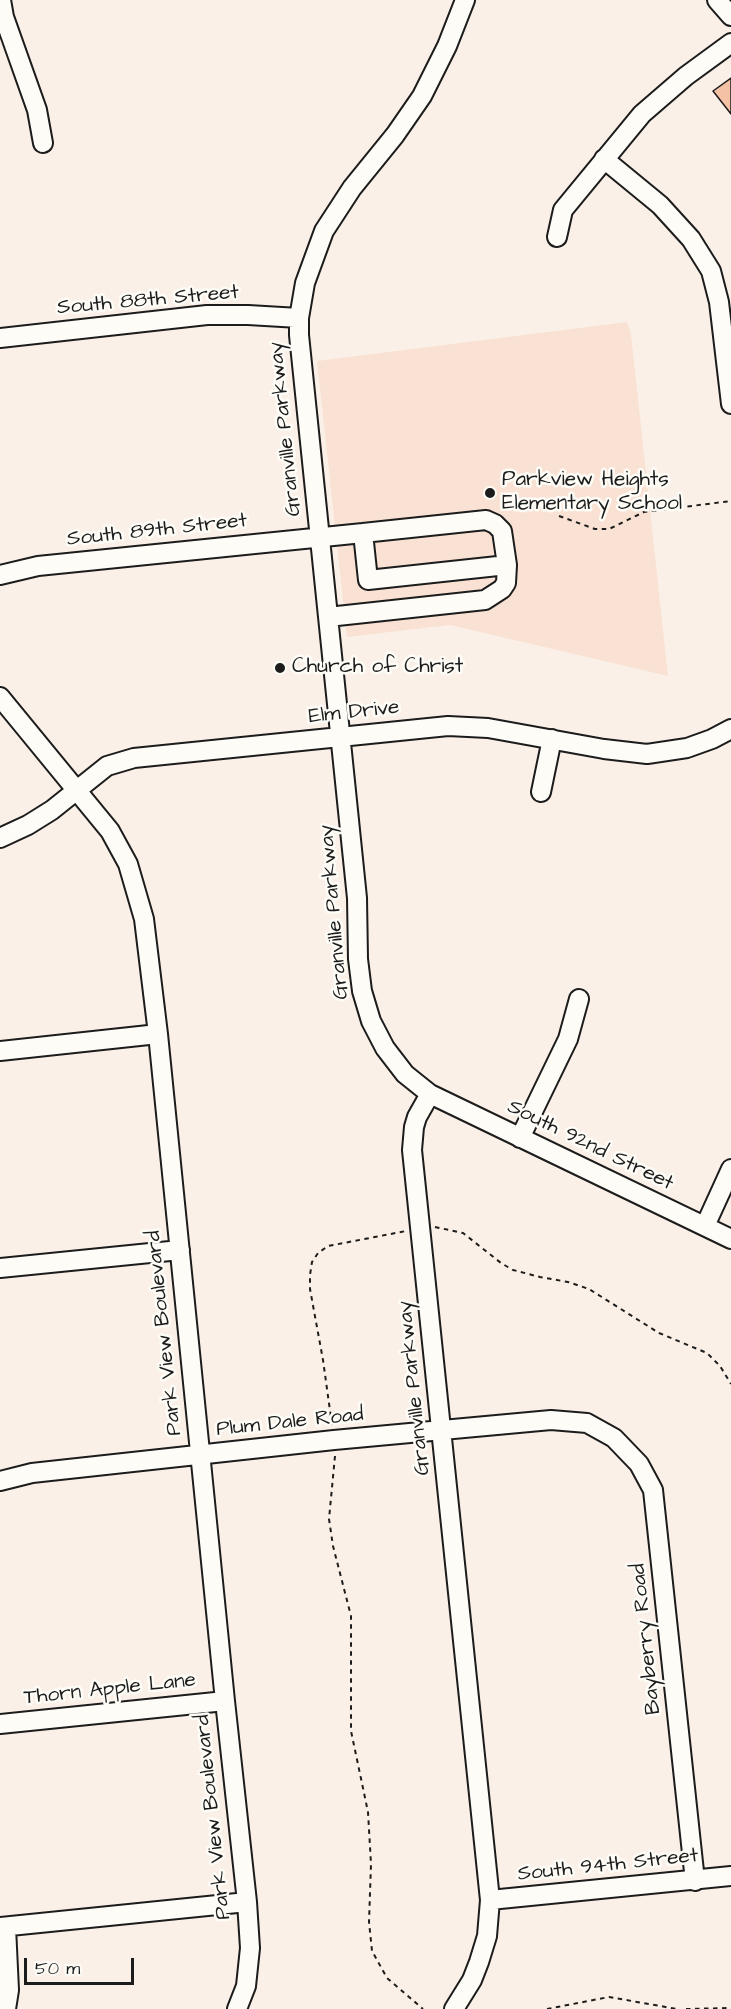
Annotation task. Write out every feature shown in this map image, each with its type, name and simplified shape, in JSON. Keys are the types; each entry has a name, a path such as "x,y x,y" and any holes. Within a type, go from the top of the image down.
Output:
{"street":[{"path":"1,0 4,17 37,110 43,143"},
{"name":"Granville Parkway","path":"454,2009 479,1962 487,1936 490,1900 412,1150 417,1117 430,1094 405,1074 391,1056 375,1030 364,1001 359,970 357,898 300,365 299,318 305,283 324,231 352,188 395,135 422,96 447,46 465,0"},
{"path":"717,0 731,16"},
{"path":"557,237 563,210 642,114 686,76 731,43"},
{"path":"604,159 660,205 691,239 711,271 719,302 731,404"},
{"name":"South 88th Street","path":"0,338 207,315 299,318"},
{"name":"South 89th Street","path":"0,575 38,566 486,520 495,524 502,531 507,565"},
{"path":"328,617 485,600 502,589 506,583 507,565 368,580 363,533"},
{"name":"Park View Boulevard","path":"0,697 110,831 123,852 144,919 149,947 247,1902 250,1948 246,1986 237,2009"},
{"name":"Elm Drive","path":"0,838 51,810 107,766 125,760 448,726 488,728 612,751 647,754 687,748 731,729"},
{"path":"541,792 552,739"},
{"path":"520,1138 568,1039 579,999"},
{"path":"0,1051 158,1034"},
{"name":"South 92nd Street","path":"430,1094 731,1239"},
{"path":"705,1226 731,1169"},
{"path":"0,1269 180,1250"},
{"name":"Plum Dale Road","path":"0,1481 32,1473 442,1430 551,1420 587,1423"},
{"name":"Bayberry Road","path":"587,1423 614,1438 639,1464 653,1490 695,1881"},
{"name":"Thorn Apple Lane","path":"0,1724 225,1701"},
{"name":"South 94th Street","path":"490,1900 731,1876"},
{"path":"6,2009 9,1990 3,1927 247,1902"}],"path":[{"path":"559,516 595,529 609,529 644,512 731,501"},
{"path":"429,1227 458,1231 513,1270 589,1289 659,1333 707,1353 720,1366 731,1384"},
{"path":"333,1428 310,1289 312,1262 318,1253 328,1246 412,1230"},
{"path":"335,1453 329,1519 333,1546 351,1616 351,1731 369,1821 371,1864 369,1922 372,1950 387,1978 423,2009"},
{"path":"547,2009 609,1997 677,2009"},
{"path":"686,2009 731,2008"}],"shaded area":[{"name":"Parkview Heights Elementary School","path":"627,322 631,334 668,676 450,625 347,637 317,361"}],"building":[{"path":"731,78 731,114 713,91"}],"place":[{"name":"Parkview Heights Elementary School","path":"490,493"},
{"name":"Church of Christ","path":"280,668"}]}
